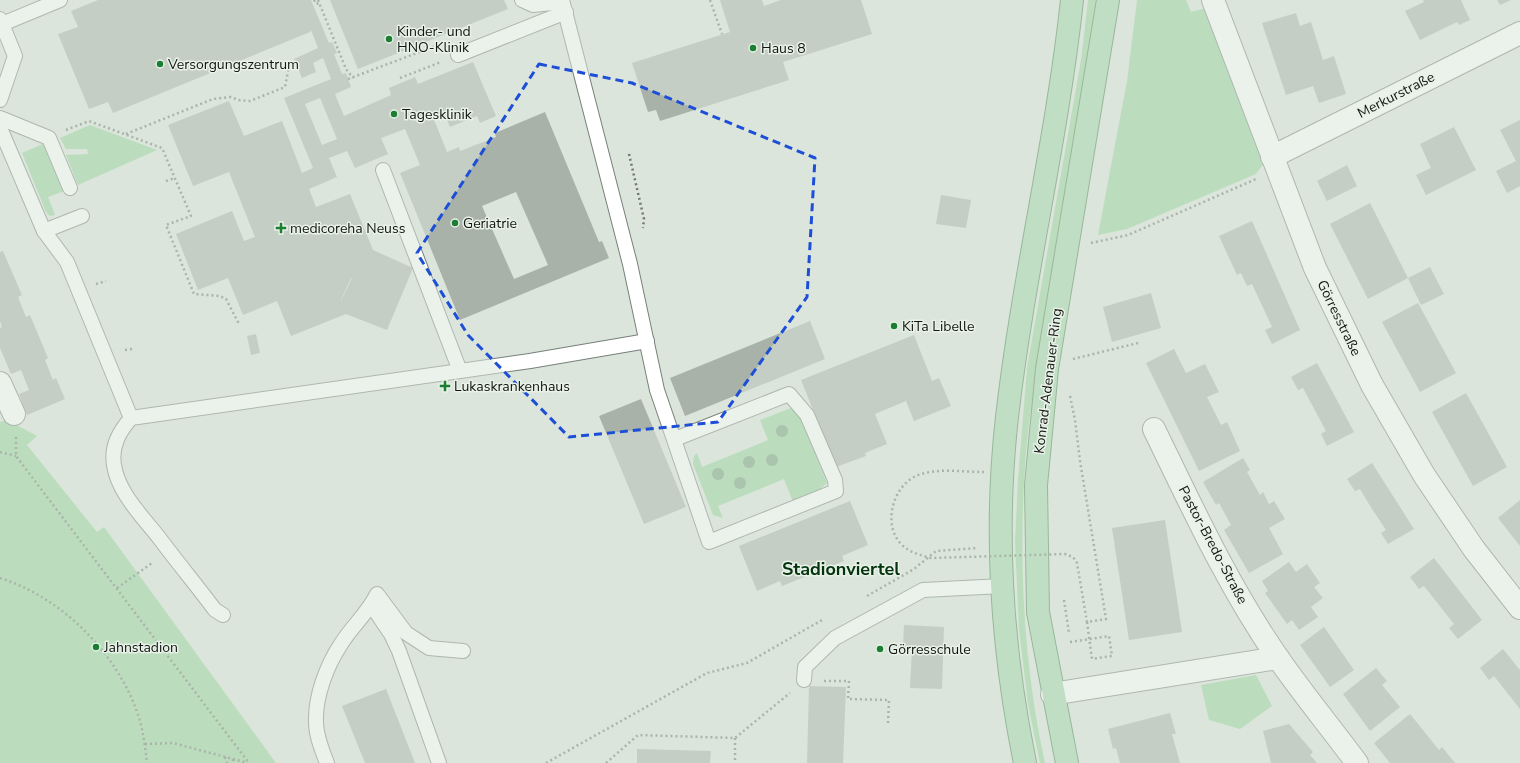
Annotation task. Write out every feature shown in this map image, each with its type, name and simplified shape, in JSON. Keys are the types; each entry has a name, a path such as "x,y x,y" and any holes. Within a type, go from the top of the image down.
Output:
{"main road":[{"path":"1025,763 1014,709 1004,621 1002,474 1007,417 1065,59 1072,0"},
{"name":"Konrad-Adenauer-Ring","path":"1067,763 1052,694 1038,612 1036,485 1047,369 1108,0"}],"street":[{"name":"Görresstraße","path":"1213,0 1315,268 1372,385 1424,476 1474,549 1520,608"},
{"name":"Merkurstraße","path":"1272,157 1520,33"},
{"path":"0,383 14,414"},
{"name":"Pastor-Bredo-Straße","path":"1154,429 1209,544 1278,658 1357,763"},
{"path":"1052,694 1278,658"}],"lane":[{"path":"0,100 15,56 1,22 60,0"},
{"path":"522,0 533,5 563,5"},
{"path":"458,55 563,5"},
{"path":"563,5 630,264 657,390 709,542 836,491 835,480 807,415 789,394 675,439"},
{"path":"0,118 49,138 70,188"},
{"path":"0,128 44,231 67,262 131,418"},
{"path":"383,170 460,371"},
{"path":"44,231 82,216"},
{"path":"223,615 215,610 126,495 117,478 114,464 116,438 131,418 460,371 647,341"},
{"path":"804,680 805,667 835,638 923,590 1003,586"},
{"path":"374,600 406,633 429,648 463,651"},
{"path":"327,763 316,722 319,695 329,666 341,644 374,600"},
{"path":"374,600 399,651 439,763"}],"path":[{"path":"314,0 316,4 318,2 335,47 346,69 353,78"},
{"path":"710,0 722,34"},
{"path":"348,79 452,40 458,55 400,78"},
{"path":"125,134 213,99 231,97 238,100 250,101 286,87 290,66 296,64"},
{"path":"49,138 89,121 162,148 191,216 166,225 194,294 220,296 226,299 239,324"},
{"path":"1091,243 1128,235 1260,177 1272,157"},
{"path":"166,182 175,178"},
{"path":"1090,251 1092,236"},
{"path":"1072,352 1070,360 1138,343"},
{"path":"1065,399 1068,391 1075,420 1080,461 1106,619 1087,622"},
{"path":"0,452 16,456 249,763"},
{"path":"984,472 930,472 913,477 900,488 894,501 891,513 894,530 900,543 914,554 931,558 1065,554 1073,557 1077,563 1087,622 1092,659 1112,656 1109,636 1070,642"},
{"path":"861,599 914,569 936,551 982,547 1002,541"},
{"path":"1058,548 1058,556"},
{"path":"116,588 169,550"},
{"path":"0,578 40,596 68,615 93,639 121,679 137,712 145,744 147,763"},
{"path":"1063,595 1071,649"},
{"path":"546,763 706,673 747,663 827,618"},
{"path":"606,763 638,735 735,738 804,680 849,681 848,699 889,700 888,724"},
{"path":"735,738 735,763"},
{"path":"145,744 173,743 249,763"},
{"path":"225,757 226,763"}],"highlighted area":[{"path":"539,64 632,83 815,158 807,297 718,422 569,437 468,335 417,253"}],"green space":[{"path":"1088,0 1096,0 1092,37 1034,388 1024,482 1022,552 1023,588 1028,659 1038,729 1045,763 1040,763 1028,704 1019,630 1015,541 1018,479 1027,368 1081,60"},
{"path":"1137,0 1186,0 1191,12 1206,8 1264,163 1256,174 1127,229 1098,235 1127,81"},
{"path":"90,125 157,150 78,185 66,155 88,154 87,149 66,149 60,138"},
{"path":"43,144 64,191 48,197 55,215 50,216 46,212 22,153"},
{"path":"791,408 801,419 827,483 812,495 793,502 784,479 718,506 723,518 713,515 693,464 694,456 697,453 702,467 768,440 760,420"},
{"name":"Jahnstadion","path":"7,420 37,436 27,445 97,532 104,527 276,763 0,763 0,422"},
{"path":"1256,675 1272,706 1240,729 1209,720 1201,685"}],"building":[{"path":"98,0 311,0 329,43 332,42 337,53 334,54 342,74 346,73 351,87 335,94 344,116 391,95 389,88 415,77 418,84 473,62 496,116 480,123 477,116 450,127 444,112 433,117 447,152 459,147 460,151 496,137 495,133 545,112 599,242 602,241 609,258 460,320 400,173 420,165 405,129 381,138 388,154 355,168 347,151 329,158 337,177 309,189 316,207 350,194 373,250 413,268 387,330 346,314 291,336 277,301 243,315 228,278 198,290 176,234 232,211 244,241 255,237 229,172 193,186 168,125 229,101 244,136 282,121 302,173 313,168 284,98 331,79 323,58 313,63 316,72 302,78 294,59 318,48 311,30 310,32 113,113 108,102 89,109 58,34 78,27 71,11","holes":["320,98 337,139 322,145 305,104","516,192 548,265 514,279 482,206","351,278 352,278 341,301"]},
{"name":"Kinder- und HNO-Klinik","path":"330,0 504,0 508,9 358,69"},
{"name":"Haus 8","path":"720,0 762,0 764,6 781,0 861,0 872,34 783,62 789,80 660,121 656,110 648,112 632,63 730,32"},
{"path":"1423,0 1461,0 1470,20 1459,25 1457,22 1420,40 1405,11 1424,2"},
{"path":"1497,0 1511,0 1500,5"},
{"path":"1296,13 1300,26 1311,22 1323,60 1334,56 1346,94 1319,103 1313,86 1286,95 1262,23"},
{"path":"1520,120 1520,186 1507,193 1496,171 1516,161 1500,130"},
{"path":"1454,127 1476,170 1426,195 1416,175 1431,168 1420,144"},
{"path":"1347,165 1357,186 1327,201 1317,181"},
{"path":"941,195 971,200 966,228 936,224"},
{"path":"1370,203 1408,278 1368,299 1330,224"},
{"path":"1252,221 1300,330 1272,344 1265,330 1272,327 1252,284 1247,286 1241,273 1237,275 1219,236"},
{"path":"3,251 22,295 18,297 26,317 30,315 48,358 45,360 53,380 56,378 65,399 27,415 19,394 29,390 21,370 11,374 0,348 0,328 2,327 0,321 0,252"},
{"path":"1430,267 1444,294 1421,305 1408,278"},
{"path":"1151,293 1161,328 1112,342 1103,307"},
{"path":"1418,303 1456,373 1420,392 1382,322"},
{"path":"810,321 825,359 685,416 670,378"},
{"path":"256,334 260,353 251,355 247,336"},
{"path":"914,335 932,381 939,378 951,406 914,421 906,401 875,414 887,444 865,453 866,456 836,467 801,380"},
{"path":"1174,349 1186,373 1205,364 1219,392 1207,397 1221,425 1227,422 1240,451 1199,471 1146,363"},
{"path":"1317,363 1354,432 1327,446 1321,434 1326,431 1303,388 1298,390 1291,377"},
{"path":"1466,393 1507,467 1473,486 1432,412"},
{"path":"641,399 686,507 644,524 599,416"},
{"path":"1243,458 1250,470 1247,472 1260,495 1263,492 1269,504 1274,501 1285,519 1269,528 1283,554 1249,573 1224,530 1231,525 1219,503 1216,505 1203,482"},
{"path":"1372,463 1414,529 1388,544 1381,533 1386,530 1360,489 1355,491 1347,479"},
{"path":"1520,500 1520,546 1498,518"},
{"path":"850,501 868,545 842,556 844,561 782,586 780,581 757,591 739,546"},
{"path":"1165,520 1182,632 1129,640 1112,528"},
{"path":"1434,558 1482,620 1458,639 1449,628 1454,624 1424,586 1419,589 1410,577"},
{"path":"1289,562 1296,572 1307,564 1320,583 1314,587 1323,598 1311,607 1318,617 1299,630 1292,620 1287,624 1265,593 1268,591 1262,581"},
{"path":"904,625 944,627 942,689 910,688 912,648 903,648"},
{"path":"1324,627 1354,670 1330,687 1300,645"},
{"path":"1503,649 1520,670 1520,709 1494,676 1489,680 1480,668"},
{"path":"1376,668 1387,681 1382,685 1400,707 1370,731 1343,694"},
{"path":"809,686 846,687 843,763 807,763"},
{"path":"386,689 415,763 365,763 342,706"},
{"path":"1170,713 1176,734 1172,734 1180,763 1120,763 1116,748 1113,749 1108,729"},
{"path":"1410,714 1439,750 1442,747 1455,763 1390,763 1374,743"},
{"path":"1289,724 1313,752 1310,755 1317,763 1271,763 1263,731"},
{"path":"637,749 711,751 710,763 637,763"}],"place":[{"name":"Kinder- und HNO-Klinik","path":"389,39"},
{"name":"Haus 8","path":"753,48"},
{"name":"Versorgungszentrum","path":"160,64"},
{"name":"Tagesklinik","path":"394,114"},
{"name":"Geriatrie","path":"455,223"},
{"name":"medicoreha Neuss","path":"281,228"},
{"name":"KiTa Libelle","path":"894,326"},
{"name":"Lukaskrankenhaus","path":"445,386"},
{"name":"Jahnstadion","path":"96,647"},
{"name":"Görresschule","path":"880,649"}],"district":[{"name":"Stadionviertel","path":"841,569"}]}
